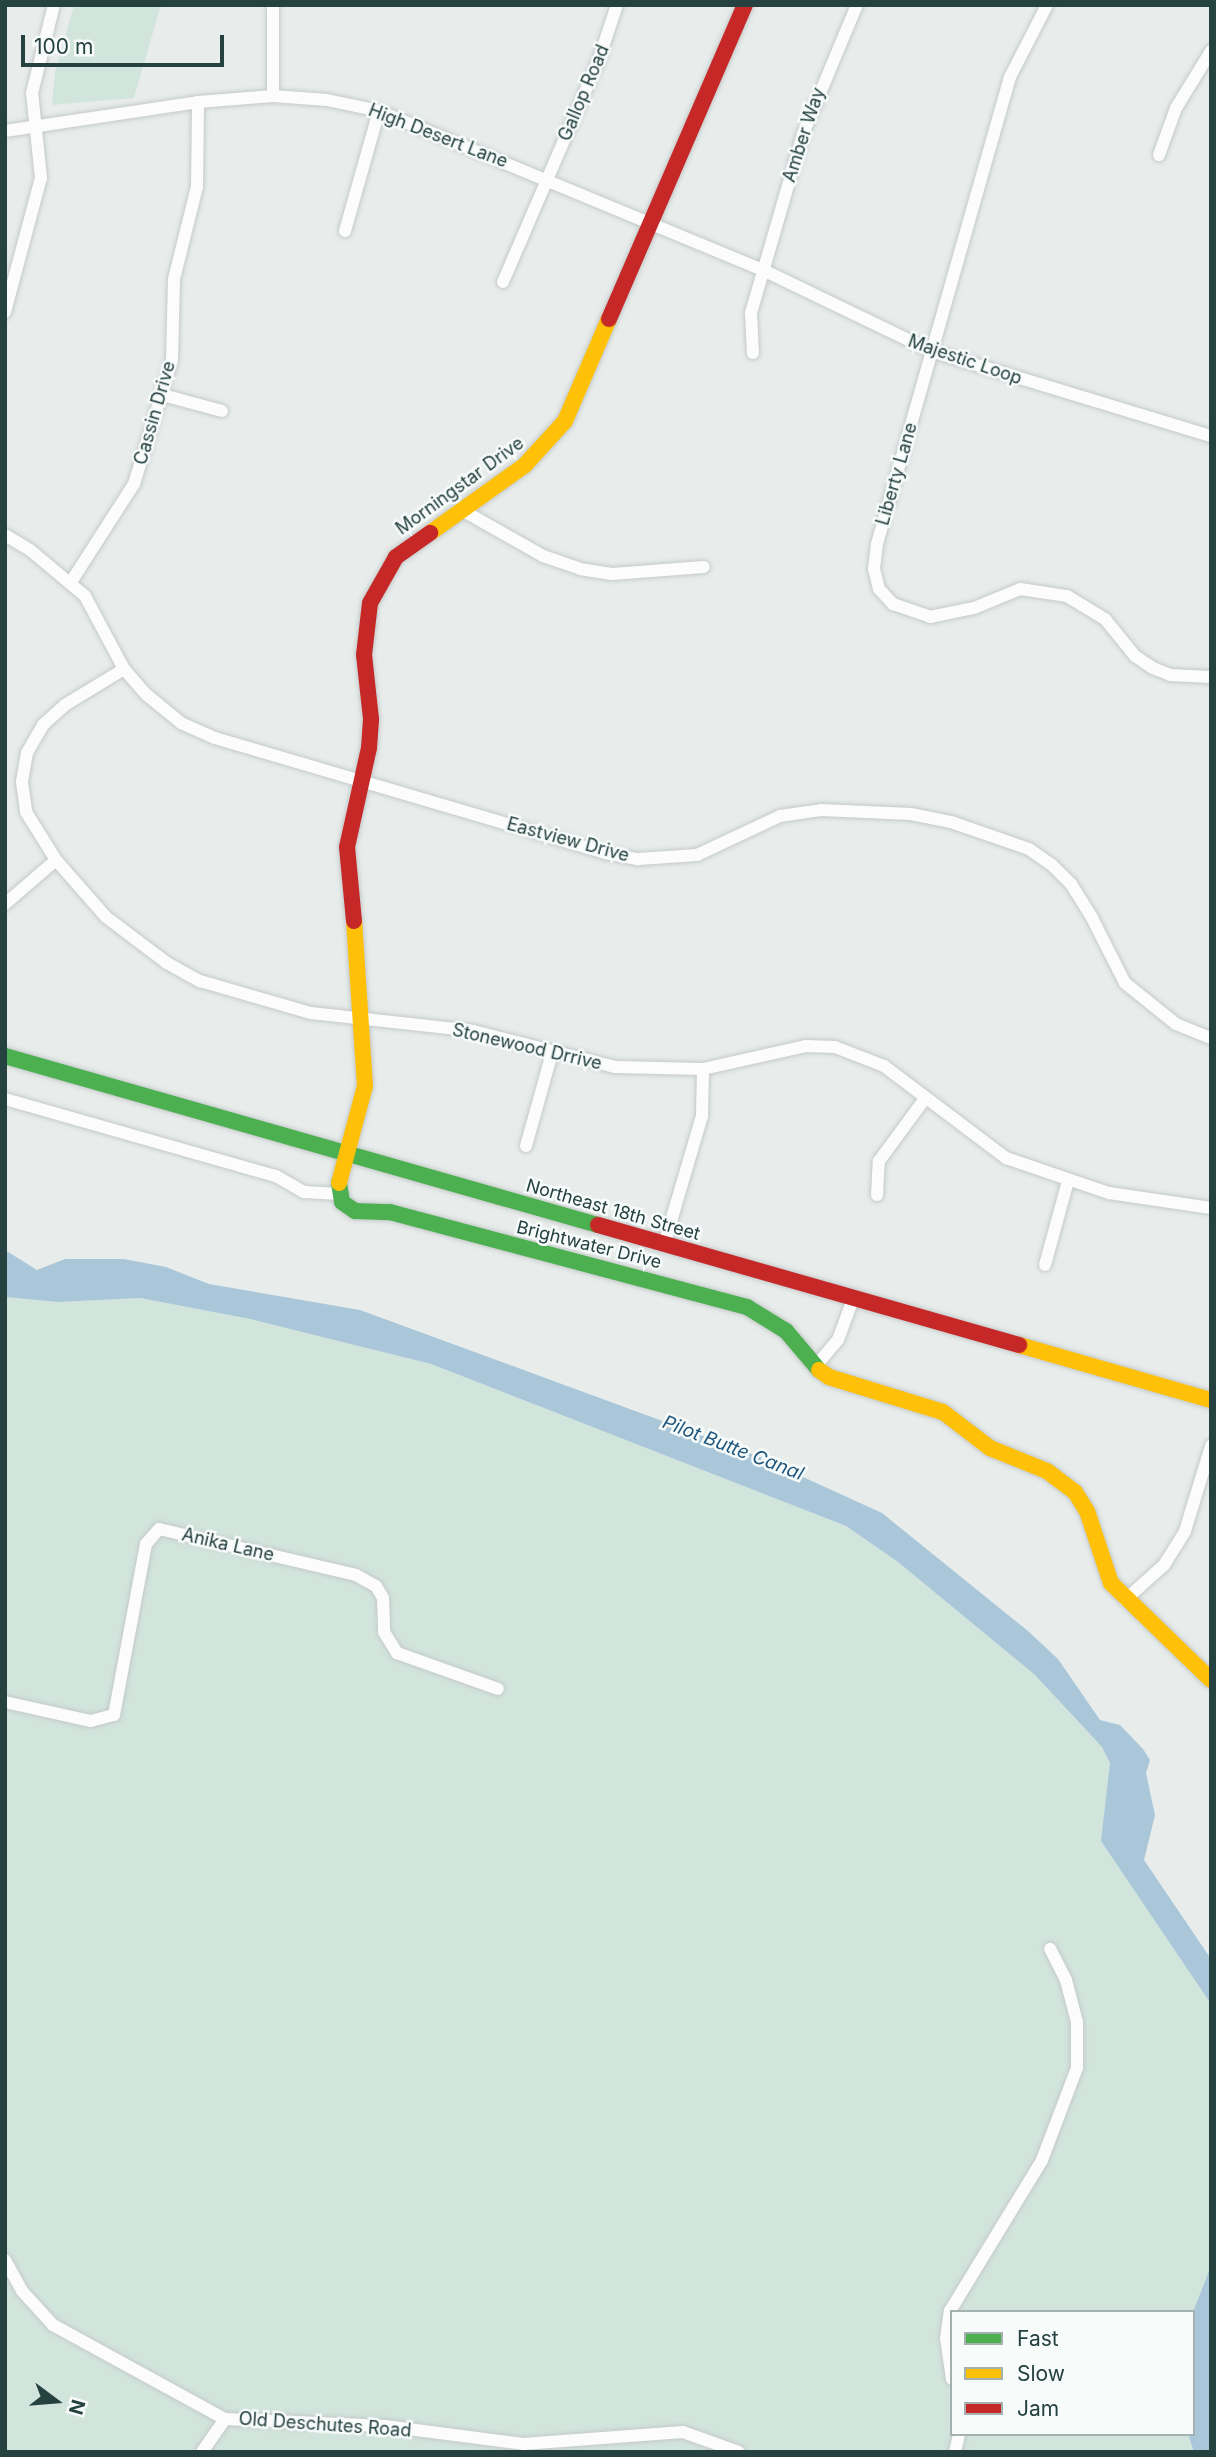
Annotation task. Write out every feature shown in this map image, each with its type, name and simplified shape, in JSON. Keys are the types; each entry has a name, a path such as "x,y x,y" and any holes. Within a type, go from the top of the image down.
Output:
{"street":[{"path":"5,312 41,178 32,93 54,5"},
{"path":"273,5 273,96"},
{"name":"Gallop Road","path":"503,282 599,59 617,5"},
{"name":"Morningstar Drive","path":"348,1154 365,1086 347,847 371,719 364,655 370,603 396,557 525,465 548,446 565,421 745,5"},
{"name":"Amber Way","path":"753,353 751,313 763,270 816,95 857,5"},
{"name":"Liberty Lane","path":"1047,5 1010,77 877,544 874,569 879,589 893,604 930,617 974,608 1020,589 1068,596 1105,619 1135,656 1153,668 1170,675 1211,677"},
{"path":"1159,155 1176,108 1211,51"},
{"name":"High Desert Lane","path":"5,131 198,102 273,96 327,100 379,111 652,224"},
{"name":"Cassin Drive","path":"71,582 134,484 163,395 172,360 173,279 197,187 198,102"},
{"path":"345,231 379,111"},
{"name":"Majestic Loop","path":"652,224 763,270 931,351 1211,436"},
{"path":"163,395 222,411"},
{"path":"460,509 543,556 580,569 612,574 704,567"},
{"name":"Eastview Drive","path":"5,535 71,582 90,604 124,669 147,695 181,723 215,738 638,859 697,855 780,816 821,810 911,814 951,822 1019,845 1052,864 1071,884 1092,918 1125,984 1168,1019 1211,1038"},
{"name":"Stonewood Drrive","path":"124,669 65,705 43,725 27,753 22,782 26,812 55,860 106,917 167,963 243,996 361,1021 473,1031 615,1067 703,1069 806,1046 835,1047 884,1066 924,1100 1006,1158 1068,1181 1143,1199 1211,1208"},
{"path":"5,904 55,860"},
{"path":"526,1146 552,1053"},
{"name":"Northeast 18th Street","path":"5,1056 1211,1400"},
{"path":"664,1245 702,1116 703,1069"},
{"path":"5,1099 276,1176 304,1192 340,1194 348,1154"},
{"path":"877,1195 879,1161 924,1100"},
{"path":"1045,1265 1068,1181"},
{"name":"Brightwater Drive","path":"340,1194 342,1202 355,1211 390,1212 747,1307 786,1331 815,1367 844,1384 943,1412 990,1448 1062,1480 1087,1511 1102,1564 1125,1600 1211,1680"},
{"path":"815,1367 838,1340 853,1299"},
{"path":"1125,1600 1164,1566 1185,1531 1211,1446"},
{"name":"Anika Lane","path":"5,1702 91,1721 114,1715 146,1544 159,1529 356,1575 376,1586 383,1598 384,1632 397,1653 498,1689"},
{"path":"951,2310 1042,2160 1077,2067 1077,2022 1066,1980 1050,1949"},
{"name":"Old Deschutes Road","path":"5,2260 22,2291 53,2325 225,2419 384,2426 523,2445 683,2432 739,2452"},
{"path":"950,2311 946,2338 950,2365"},
{"path":"202,2452 225,2419"}],"shaded area":[{"path":"74,5 161,5 134,98 52,105 55,72"},
{"path":"5,1297 59,1302 140,1298 250,1319 431,1364 846,1526 898,1562 1035,1675 1102,1747 1110,1763 1102,1841 1211,2004 1211,2452 5,2452"}],"water":[{"name":"Pilot Butte Canal","path":"5,1250 37,1270 65,1259 124,1259 166,1267 209,1284 360,1310 755,1455 882,1513 1028,1631 1058,1659 1100,1720 1120,1725 1143,1749 1150,1760 1146,1773 1155,1815 1144,1860 1211,1959 1211,2004 1101,1841 1110,1763 1102,1747 1035,1675 898,1562 846,1526 431,1364 250,1319 140,1298 59,1302 5,1297"},
{"path":"1211,2266 1211,2452 1194,2452 1189,2436 1195,2436 1194,2310"}],"traffic: fast":[{"path":"5,1056 598,1225"},
{"path":"339,1183 342,1202 355,1211 390,1212 747,1307 786,1331 819,1370"}],"traffic: slow":[{"path":"430,533 525,465 565,421 609,319"},
{"path":"339,1183 365,1086 354,921"},
{"path":"1019,1345 1211,1400"},
{"path":"819,1370 829,1377 943,1412 990,1448 1047,1471 1075,1492 1087,1511 1111,1583 1211,1680"}],"traffic: jam":[{"path":"609,319 745,5"},
{"path":"354,921 347,847 369,748 371,719 364,655 370,603 396,557 430,533"},
{"path":"598,1225 1019,1345"}]}
